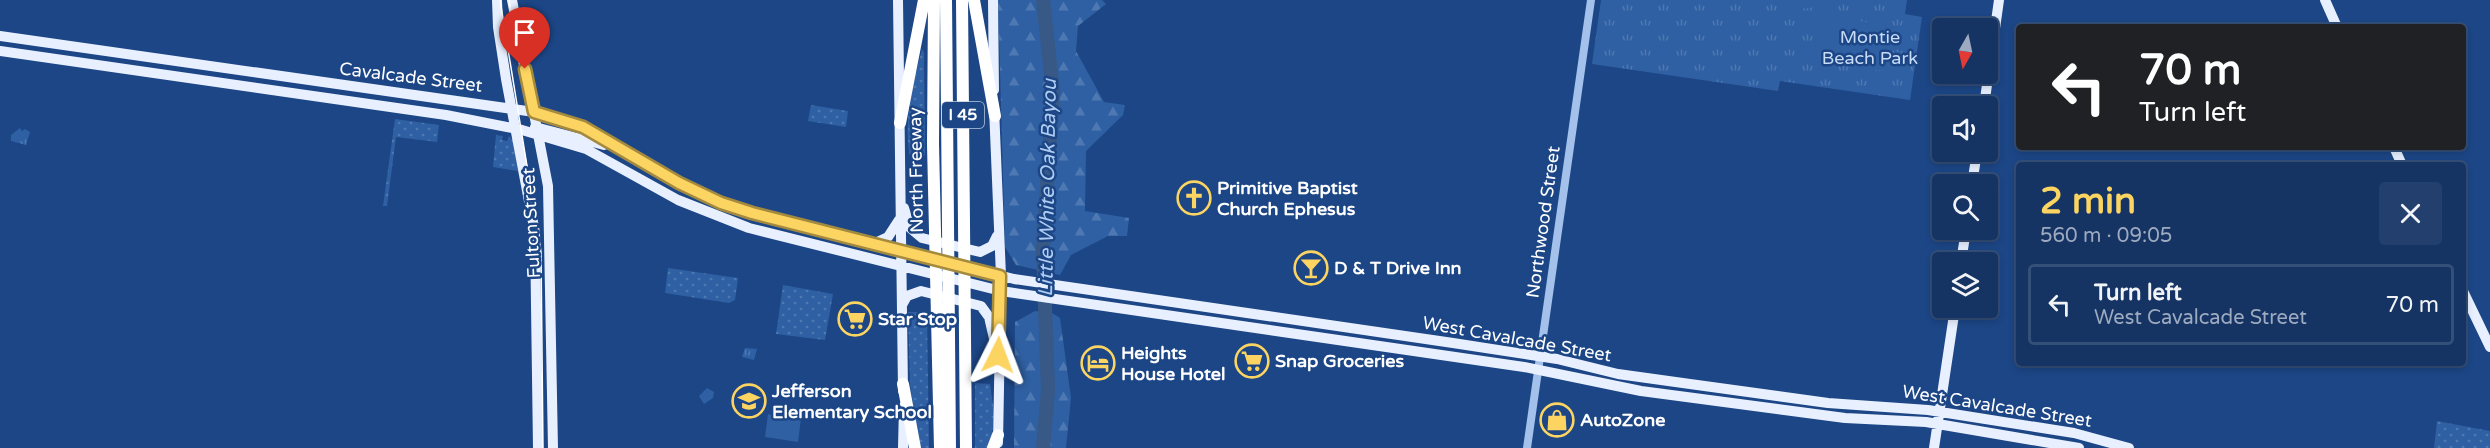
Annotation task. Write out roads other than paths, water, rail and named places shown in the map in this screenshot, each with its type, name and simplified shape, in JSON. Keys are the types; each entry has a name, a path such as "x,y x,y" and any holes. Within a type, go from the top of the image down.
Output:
{"highway":[{"path":"900,123 924,0"},
{"name":"North Freeway","path":"934,0 934,223 943,315 950,448"},
{"name":"North Freeway","path":"940,448 947,227 946,0"},
{"name":"I 45","path":"962,0 966,448"},
{"path":"974,0 994,116"},
{"path":"903,384 915,448"}],"main road":[{"name":"Fulton Street","path":"497,0 498,27 511,108 535,233 538,448"},
{"name":"Fulton Street","path":"512,0 548,186 554,448"},
{"path":"898,0 903,448"},
{"path":"993,0 994,116 1001,291 996,444"},
{"path":"1985,96 1999,0"},
{"path":"2325,0 2336,24"},
{"name":"Cavalcade Street","path":"0,36 534,112 583,127 679,183 729,206 900,249"},
{"name":"Cavalcade Street","path":"0,51 446,115 516,129 522,126 538,131"},
{"path":"538,131 588,139 627,153"},
{"path":"538,131 586,149 678,200 713,215 763,232 901,266"},
{"path":"902,202 910,228 922,238 982,252 992,246 998,228"},
{"path":"875,243 888,237 894,231 901,214"},
{"name":"West Cavalcade Street","path":"900,249 1030,282 1540,357 1643,378 1803,400 1889,405 1939,412 2074,433 2129,448"},
{"name":"West Cavalcade Street","path":"901,266 1001,291 1539,370 1641,392 1845,418 1904,419 2075,447"},
{"path":"902,309 906,296 919,291 981,306 989,317 998,355"},
{"path":"1102,306 1104,292"},
{"path":"2466,297 2490,347"},
{"path":"1934,448 1953,318"},
{"path":"1641,392 1643,378"},
{"path":"1703,400 1703,397 1709,395 1743,399 1750,393"},
{"path":"1747,406 1755,399 1783,402 1803,400"},
{"path":"2074,433 2075,447"}],"street":[{"name":"Northwood Street","path":"1527,448 1591,0"}],"waterway":[{"name":"Little White Oak Bayou","path":"1043,0 1053,92 1043,249 1048,391 1043,448"}],"tram line":[{"path":"500,0 541,252 543,448"},
{"path":"509,0 526,104"}],"place":[{"name":"Primitive Baptist Church Ephesus","path":"1194,198"},
{"name":"D & T Drive Inn","path":"1311,268"},
{"name":"Star Stop","path":"855,319"},
{"name":"Snap Groceries","path":"1252,361"},
{"name":"Heights House Hotel","path":"1098,363"},
{"name":"Jefferson Elementary School","path":"749,401"},
{"name":"AutoZone","path":"1557,420"}],"park label":[{"name":"Montie Beach Park","path":"1870,47"}]}
